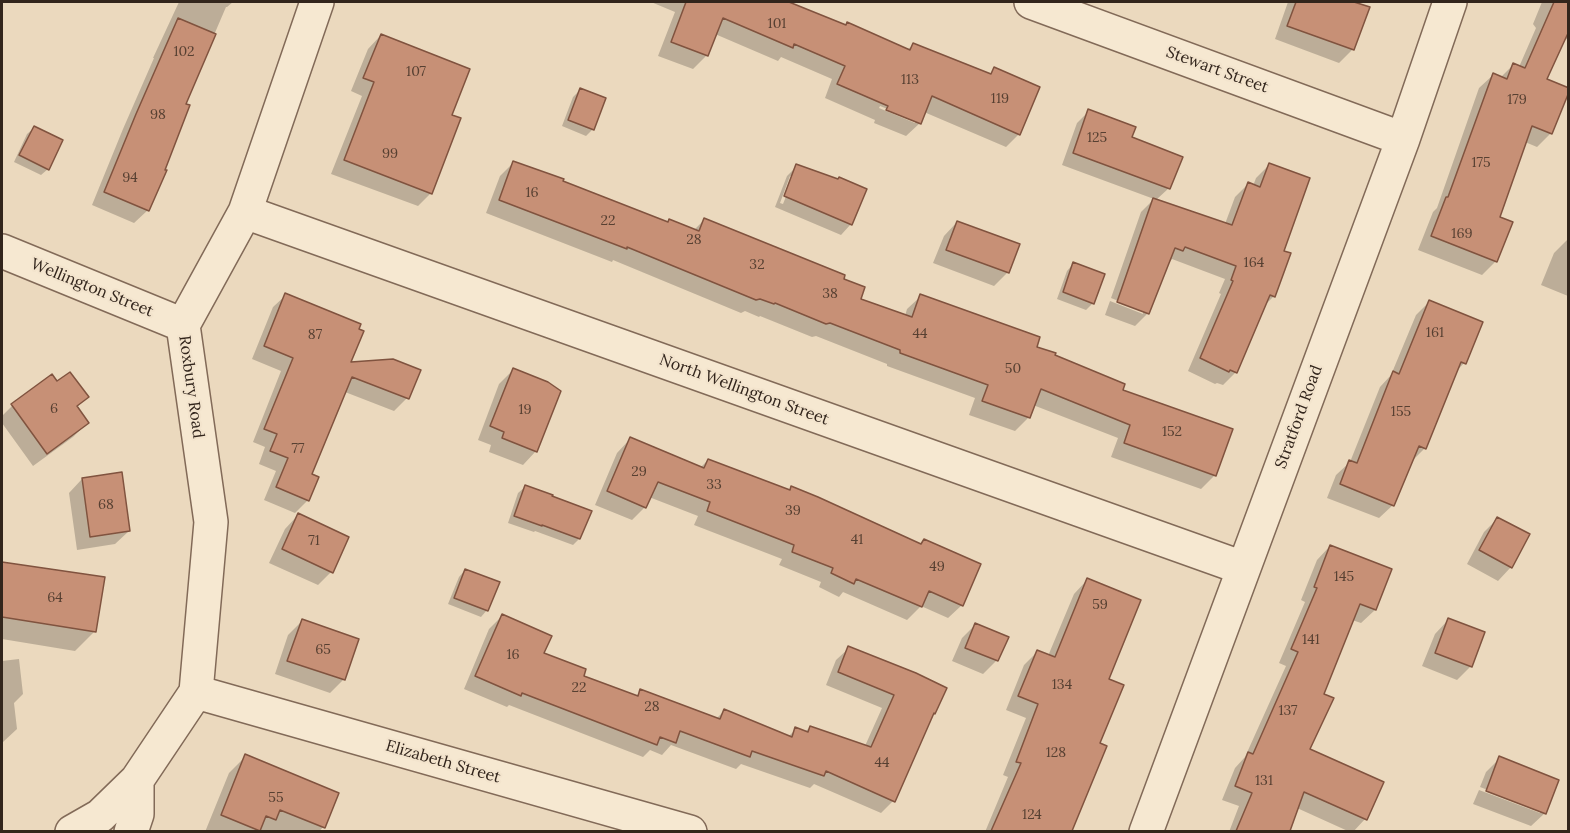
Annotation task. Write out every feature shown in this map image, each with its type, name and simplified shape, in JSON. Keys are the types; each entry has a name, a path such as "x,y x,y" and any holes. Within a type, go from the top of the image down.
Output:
{"street":[{"name":"Roxbury Road","path":"72,831 100,816 137,780 196,692 211,522 183,325 245,212 317,2"},
{"name":"Stewart Street","path":"1031,2 1403,139"},
{"name":"Stratford Road","path":"1146,831 1403,139 1450,2"},
{"name":"North Wellington Street","path":"245,212 1243,568"},
{"name":"Wellington Street","path":"2,251 183,325"},
{"name":"Elizabeth Street","path":"196,692 690,831"},
{"path":"131,831 137,814 137,780"}],"building":[{"path":"686,2 789,2 846,25 847,22 910,50 913,43 991,74 994,67 1040,87 1020,135 932,96 921,124 886,110 888,106 837,84 845,66 794,44 793,48 723,18 708,56 671,42"},
{"path":"1296,2 1354,2 1370,7 1354,50 1287,26"},
{"path":"1554,2 1569,2 1569,31 1547,79 1569,88 1569,92 1552,134 1532,126 1500,217 1513,222 1497,262 1431,236 1446,197 1448,197 1493,73 1507,79 1513,63 1525,68"},
{"path":"178,18 216,34 186,104 190,105 165,170 167,170 149,211 104,192"},
{"path":"381,34 470,69 452,115 461,118 432,194 344,160 374,82 363,78"},
{"path":"580,88 606,98 594,130 568,120"},
{"path":"1088,109 1136,127 1132,137 1183,157 1170,189 1073,153"},
{"path":"34,126 63,140 49,170 19,155"},
{"path":"513,161 564,179 563,181 668,222 669,219 699,231 704,218 845,275 844,279 865,287 861,299 912,317 920,294 1040,337 1037,347 1056,353 1055,355 1125,384 1123,390 1233,429 1216,476 1124,443 1130,425 1041,389 1030,418 982,401 988,385 900,353 900,350 830,323 826,324 775,303 756,300 627,247 627,249 499,200"},
{"path":"1269,163 1310,178 1284,251 1291,253 1275,297 1270,295 1237,373 1230,370 1229,372 1200,358 1233,281 1231,280 1236,266 1185,247 1183,251 1175,248 1149,314 1117,302 1153,198 1232,225 1248,182 1260,187"},
{"path":"796,164 838,179 839,177 867,189 852,225 784,196"},
{"path":"957,221 1020,244 1009,273 946,250"},
{"path":"1073,262 1105,274 1094,304 1063,292"},
{"path":"285,293 361,324 359,329 364,331 351,362 393,359 421,370 409,399 352,377 312,474 319,477 309,501 276,487 288,458 270,451 277,434 264,429 293,358 264,346"},
{"path":"1429,300 1483,322 1466,364 1461,362 1426,449 1419,446 1394,506 1340,484 1349,460 1357,463 1393,371 1399,374"},
{"path":"513,368 548,382 561,391 537,452 502,438 504,432 490,426"},
{"path":"70,372 89,397 77,406 89,423 47,454 11,404 52,374 57,381"},
{"path":"630,437 704,468 708,459 790,490 791,486 921,544 924,539 981,564 963,606 929,591 922,607 856,579 854,584 831,573 833,568 792,552 794,545 707,511 710,502 658,482 646,508 607,491"},
{"path":"122,472 130,531 90,537 82,478"},
{"path":"525,485 592,511 580,539 514,516"},
{"path":"298,513 349,537 333,573 282,549"},
{"path":"1497,517 1530,534 1512,568 1479,550"},
{"path":"1330,545 1392,569 1376,610 1360,604 1324,694 1334,698 1310,749 1384,782 1367,820 1304,792 1290,831 1236,831 1252,793 1235,786 1248,752 1253,754 1298,652 1291,649 1317,588 1314,587"},
{"path":"2,562 105,577 96,632 2,617"},
{"path":"465,569 500,582 488,611 454,598"},
{"path":"1087,578 1141,600 1109,679 1124,685 1100,743 1107,746 1072,831 991,831 1021,763 1016,762 1038,704 1018,696 1037,650 1055,657"},
{"path":"502,614 552,636 544,653 586,669 584,676 638,696 640,689 720,719 724,709 792,737 795,727 808,732 810,726 871,747 894,695 838,672 848,646 947,688 895,802 826,771 824,776 752,751 750,757 680,731 676,743 660,737 657,745 522,693 521,696 475,676"},
{"path":"1448,618 1485,632 1472,667 1435,653"},
{"path":"302,619 359,639 345,680 287,661"},
{"path":"975,623 1009,637 998,661 965,648"},
{"path":"245,754 339,793 325,828 280,810 276,820 266,816 260,831 221,815"},
{"path":"1499,756 1559,780 1546,814 1486,791"}]}
